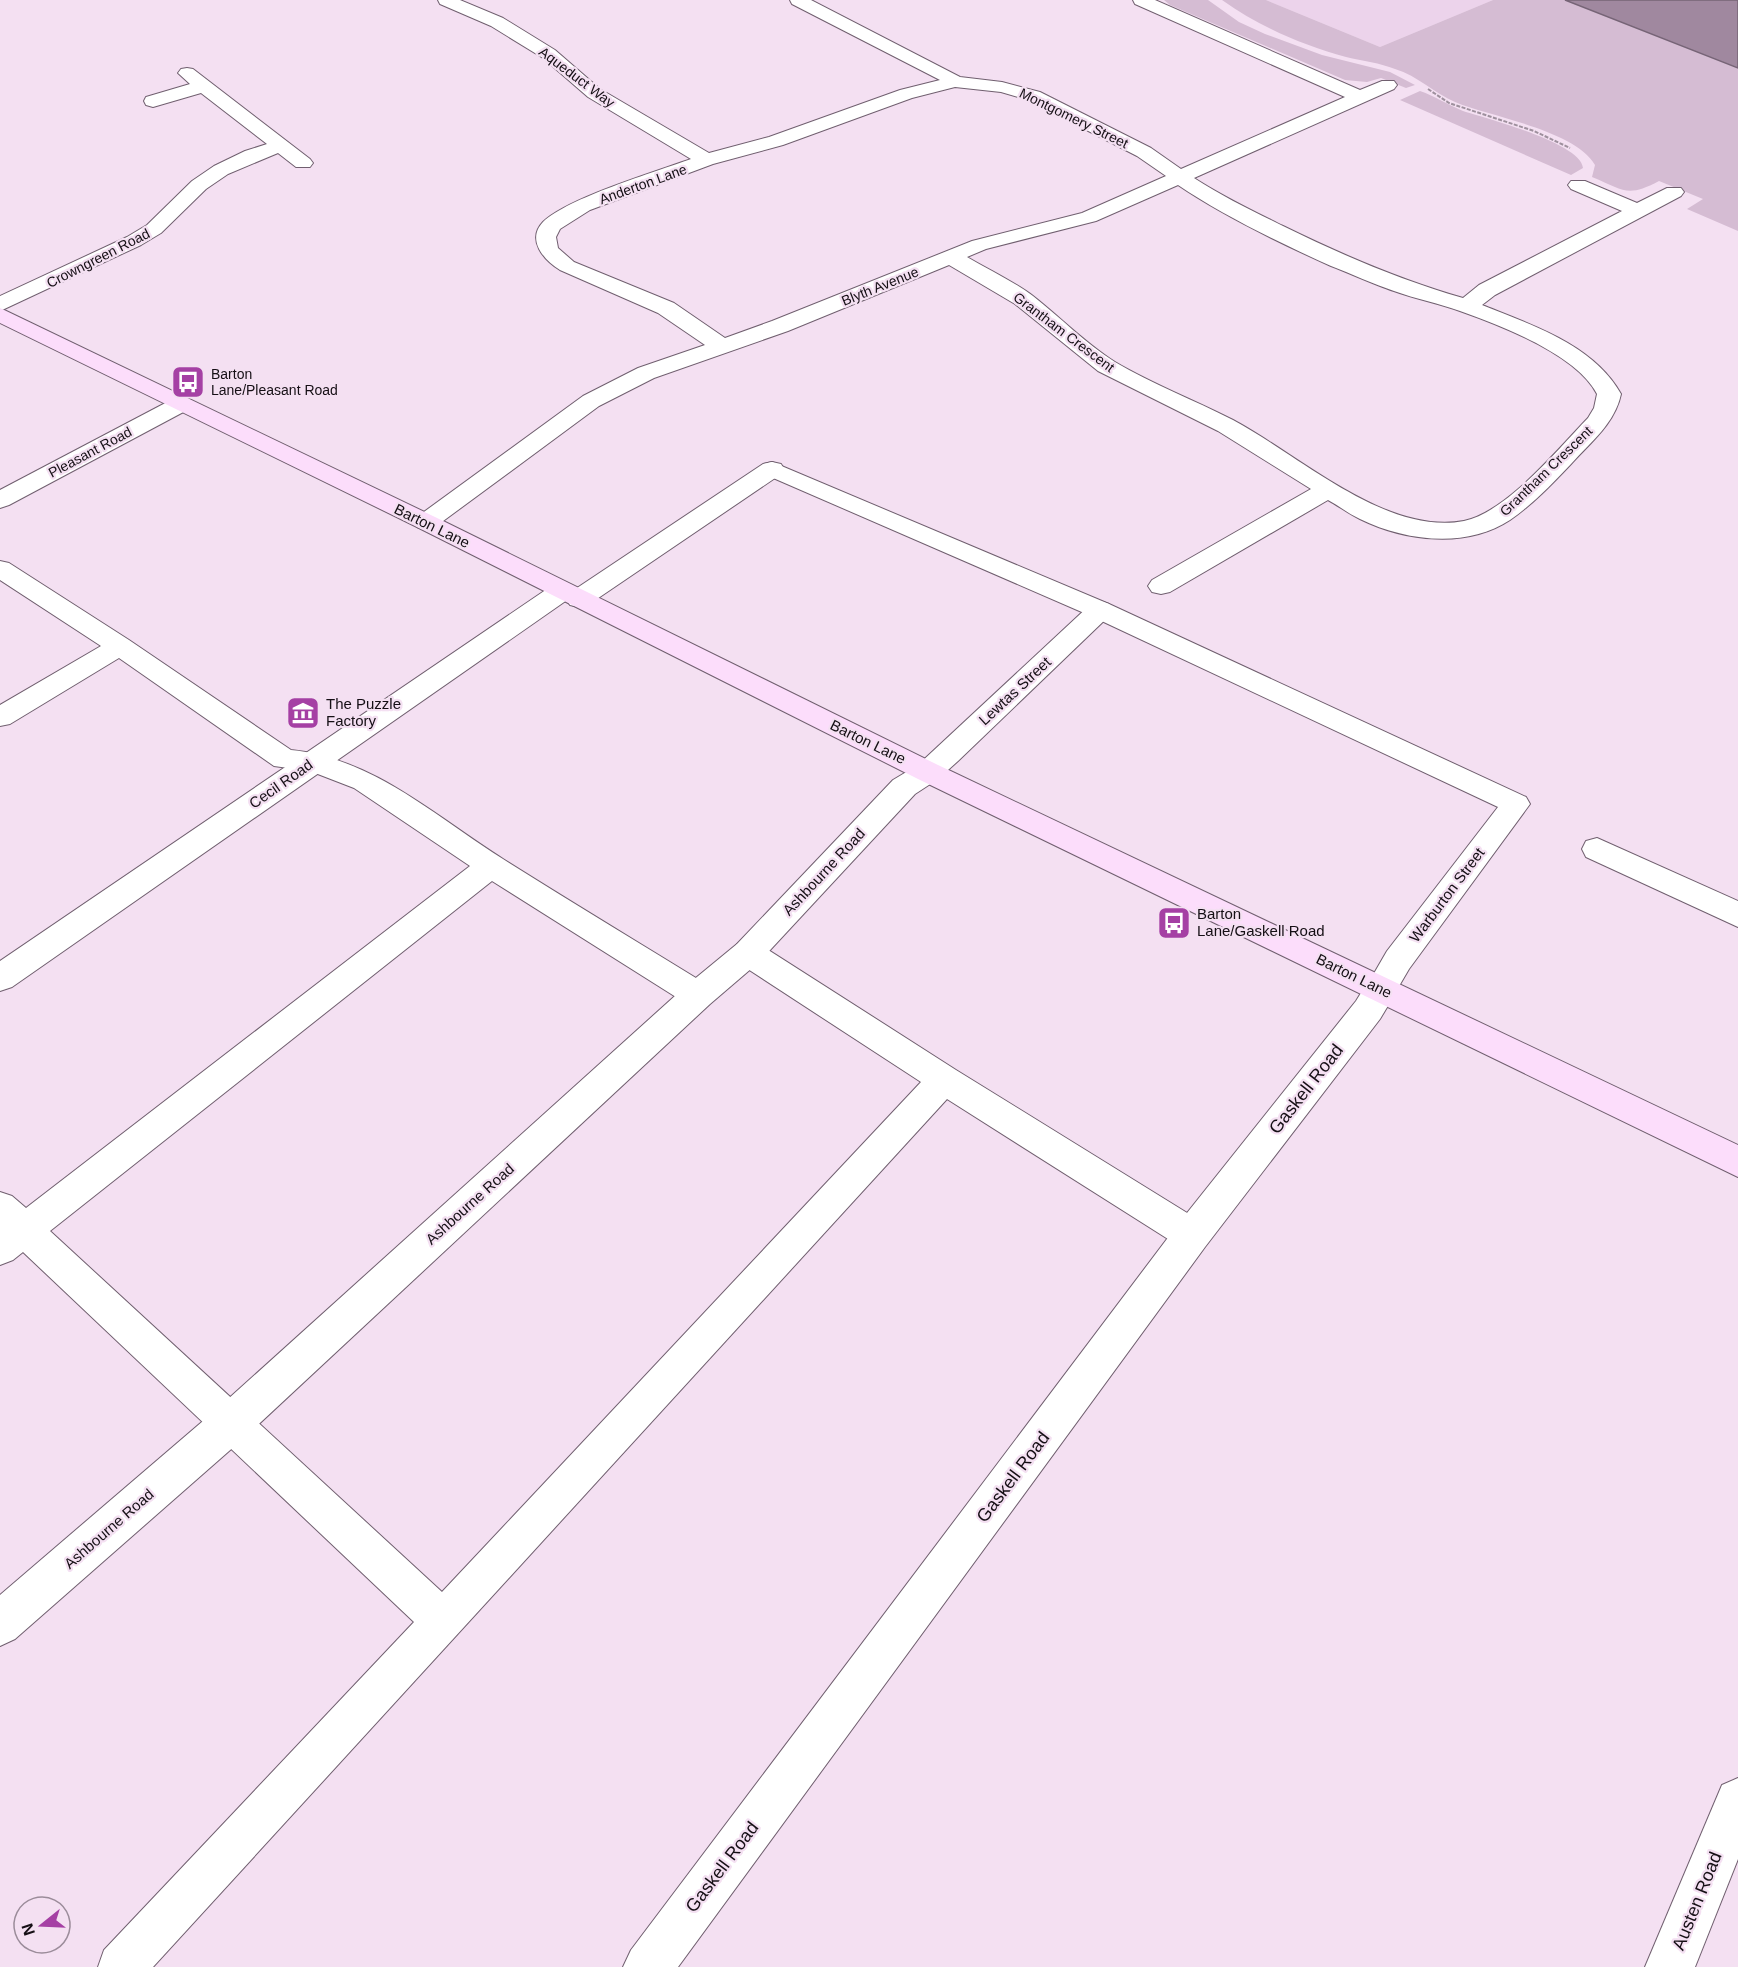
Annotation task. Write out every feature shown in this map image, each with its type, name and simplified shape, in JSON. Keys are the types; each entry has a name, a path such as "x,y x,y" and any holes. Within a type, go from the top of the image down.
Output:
{"main road":[{"name":"Barton Lane","path":"0,315 426,522 928,771 1738,1162"}],"street":[{"name":"Aqueduct Way","path":"446,0 497,22 549,54 594,93 706,160"},
{"name":"Montgomery Street","path":"798,0 938,71 955,82 1002,87 1034,96 1144,152 1182,178"},
{"path":"1141,0 1360,97"},
{"path":"187,73 303,163"},
{"name":"Anderton Lane","path":"724,346 666,308 567,266 555,258 548,248 546,237 551,226 583,206 706,160 776,141 906,94 955,82"},
{"path":"153,101 203,86"},
{"name":"Blyth Avenue","path":"426,522 591,401 646,373 840,303 1000,239 1049,229 1089,217 1388,86"},
{"name":"Crowngreen Road","path":"0,304 154,230 199,186 221,170 252,155 280,146"},
{"name":"Grantham Crescent","path":"951,257 1023,299 1106,366 1226,426 1369,514 1392,524 1436,533 1461,531 1486,524 1508,511 1597,422 1606,408 1610,394 1601,379 1586,365 1545,341 1467,306 1402,287 1336,260 1212,199 1182,178"},
{"path":"1578,185 1638,211"},
{"path":"1467,306 1487,290 1674,192"},
{"name":"Pleasant Road","path":"0,500 181,404"},
{"name":"Cecil Road","path":"0,978 313,762 570,595 772,469"},
{"path":"1161,586 1329,489"},
{"name":"Lewtas Street","path":"928,771 1100,610"},
{"name":"Ashbourne Road","path":"0,1624 231,1423 699,995 748,953 904,787 928,771"},
{"path":"1597,849 1738,915"},
{"name":"Gaskell Road","path":"648,1967 1192,1235 1368,1010 1381,989"},
{"name":"Austen Road","path":"1670,1967 1738,1801"}],"lane":[{"path":"772,469 1100,610"},
{"path":"0,569 120,646 284,759 313,762 364,781 491,866 699,995"},
{"name":"Warburton Street","path":"1100,610 1516,804 1398,960 1381,989"},
{"path":"0,717 120,646"},
{"path":"442,1620 231,1423 8,1229 491,866"},
{"path":"748,953 944,1080 1192,1235"},
{"path":"121,1967 944,1080"}],"shaded area":[{"path":"1164,0 1208,0 1239,22 1265,34 1322,55 1390,72 1415,85 1406,88 1381,78 1367,82 1345,80 1170,5"},
{"path":"1222,0 1266,0 1380,47 1493,0 1565,0 1738,68 1738,231 1687,209 1703,199 1659,181 1632,191 1611,186 1592,177 1595,165 1585,153 1570,142 1531,126 1455,102 1395,69 1346,57 1297,41 1251,19"},
{"path":"1266,0 1493,0 1380,47"},
{"path":"1565,0 1738,0 1738,68"},
{"path":"1420,91 1463,111 1550,141 1578,159 1583,168 1571,175 1400,100"}],"place":[{"name":"Barton Lane/Pleasant Road","path":"188,382"},
{"name":"The Puzzle Factory","path":"303,713"},
{"name":"Barton Lane/Gaskell Road","path":"1174,923"}]}
